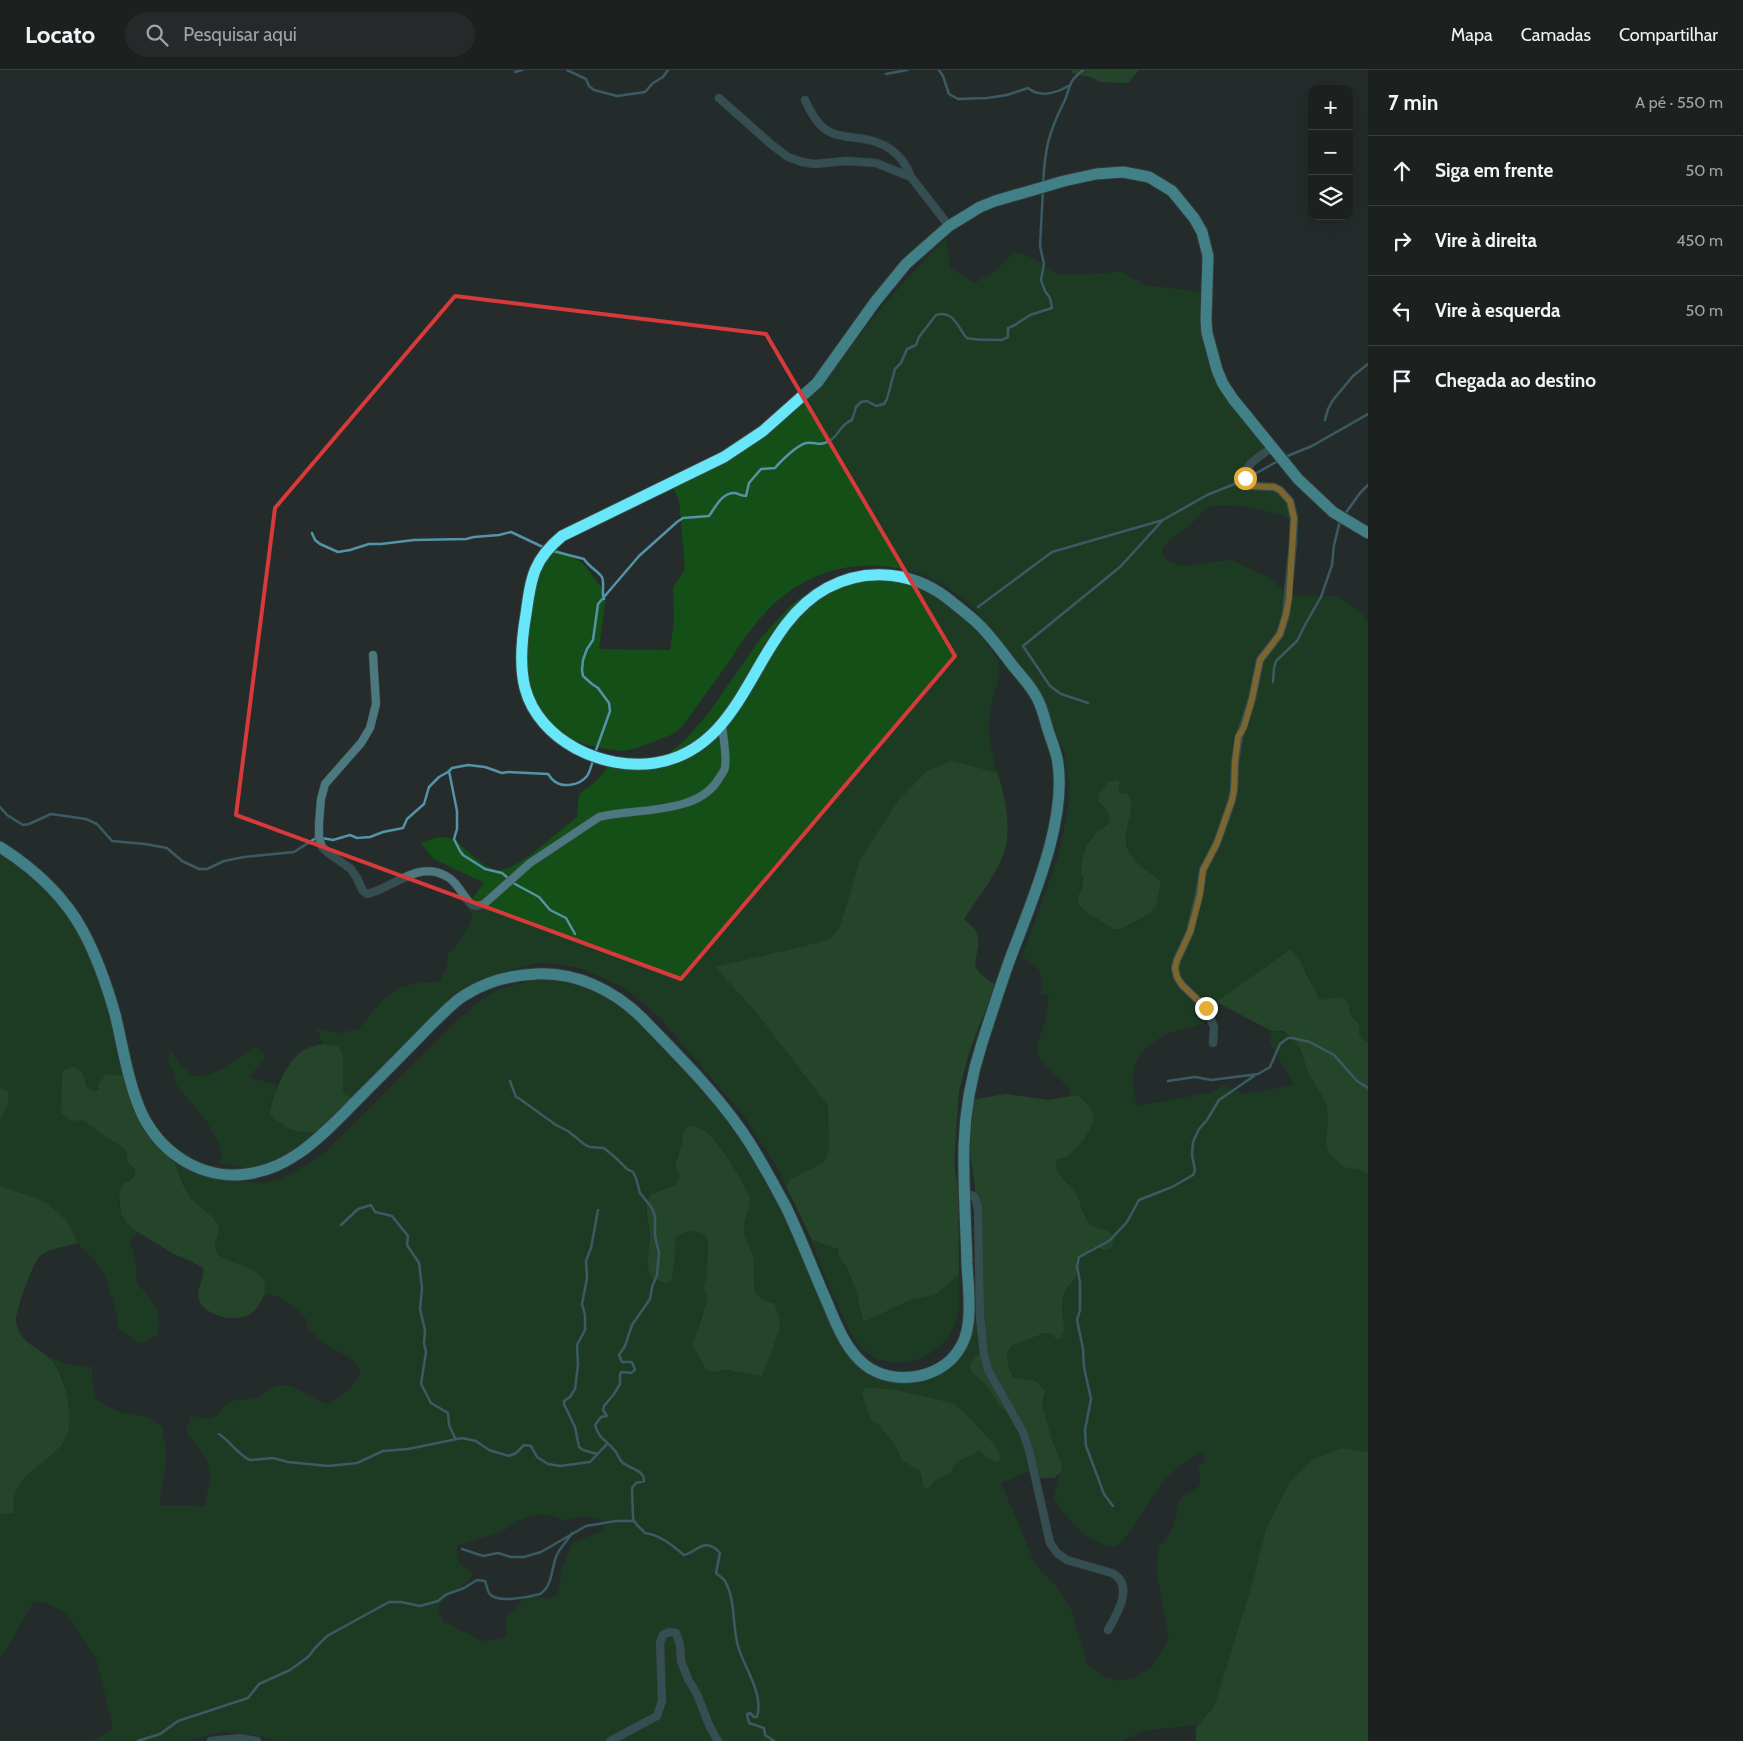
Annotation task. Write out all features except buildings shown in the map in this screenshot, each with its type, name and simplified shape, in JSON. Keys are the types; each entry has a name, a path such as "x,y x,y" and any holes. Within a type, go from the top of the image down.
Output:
{"highway":[{"path":"0,847 22,862 43,881 68,909 81,928 104,978 141,1112 147,1124 166,1147 184,1161 197,1168 220,1174 242,1175 257,1173 286,1162 315,1141 462,997 481,987 507,978 551,974 582,980 622,999 647,1023 728,1112 754,1149 784,1203 843,1338 856,1357 869,1368 890,1376 912,1377 934,1372 950,1361 960,1347 967,1331 969,1318 965,1127 974,1066 1007,966 1035,891 1055,822 1058,793 1058,763 1037,696 981,625 939,590 908,578 866,576 828,588 797,611 782,631 735,708 704,744 677,758 644,764 622,763 597,758 574,748 548,727 536,712 524,685 522,645 530,582 542,554 562,536 724,457 763,431 817,383 875,302 906,264 949,226 995,201 1064,180 1096,174 1123,172 1149,177 1172,191 1194,218 1202,232 1208,256 1207,333 1217,370 1223,384 1233,399 1298,479 1333,512 1368,533"}],"street":[{"path":"719,98 788,157 814,164 846,161 876,163 911,178"},
{"path":"805,100 811,112 828,131 838,135 876,142 896,153 903,160 911,178 949,226"},
{"path":"1213,1043 1214,1027 1206,1008 1182,985 1177,977 1175,968 1190,932 1200,895 1203,870 1217,843 1232,800 1238,737 1244,727 1252,699 1260,660 1280,634 1286,614 1294,518 1290,501 1280,490 1274,487 1251,486 1245,478 1252,462 1272,447"},
{"path":"373,655 376,704 370,728 360,743 325,784 321,799 319,824 319,838 322,847 351,869 363,892 367,894 377,892 409,874 432,871 447,876 472,905 484,904 530,863 599,817 673,807 696,800 714,786 726,768 722,724"},
{"path":"965,1193 975,1197 978,1208 980,1316 984,1354 988,1370 1023,1432 1029,1450 1050,1543 1067,1560 1112,1573 1118,1576 1121,1582 1122,1600 1108,1630"},
{"path":"610,1741 657,1716 662,1701 660,1642 663,1635 669,1632 676,1633 680,1645 681,1661 718,1741"},
{"path":"211,1741 239,1738 256,1741"}],"highlighted area":[{"path":"455,296 766,334 955,656 681,979 236,815 275,508"}],"green space":[{"path":"1072,70 1139,70 1128,83 1101,82 1090,77 1072,73"},
{"path":"947,238 950,268 975,283 999,268 1013,253 1021,253 1038,261 1056,274 1121,272 1145,285 1202,292 1202,322 1205,351 1215,378 1230,403 1265,449 1250,462 1248,478 1277,485 1284,493 1293,520 1249,508 1224,505 1213,506 1203,510 1192,523 1162,548 1163,556 1168,561 1183,566 1231,560 1268,577 1289,595 1336,596 1361,613 1368,624 1368,1043 1359,1035 1357,1021 1351,1016 1347,1001 1341,997 1319,1000 1305,968 1216,1002 1210,1015 1202,1024 1169,1033 1156,1040 1136,1062 1133,1077 1137,1106 1213,1092 1222,1085 1245,1094 1294,1085 1270,1043 1272,1031 1288,1035 1297,1043 1307,1070 1327,1103 1329,1117 1326,1142 1344,1167 1360,1170 1368,1175 1368,1452 1341,1448 1313,1459 1266,1529 1253,1581 1214,1707 1197,1725 1147,1730 1120,1741 281,1741 250,1734 220,1732 185,1741 86,1741 96,1739 112,1729 111,1719 97,1661 68,1614 47,1603 37,1601 33,1603 0,1659 0,1514 14,1512 14,1496 17,1487 35,1466 67,1397 63,1379 48,1357 66,1364 92,1367 92,1380 96,1400 119,1412 149,1418 163,1427 166,1463 159,1505 204,1506 211,1477 207,1460 188,1435 187,1427 191,1416 213,1418 229,1402 256,1397 283,1385 294,1388 326,1404 346,1392 361,1374 350,1358 323,1342 312,1332 307,1325 306,1319 294,1306 275,1295 270,1294 263,1297 264,1284 234,1262 225,1259 217,1253 215,1240 219,1232 188,1194 169,1150 208,1170 236,1180 264,1182 285,1177 324,1154 458,1020 482,999 500,989 532,980 550,978 574,980 621,1000 735,1122 785,1216 840,1342 867,1372 933,1373 972,1331 979,1308 983,1344 975,1377 987,1386 1005,1411 1015,1417 1036,1468 1001,1483 1036,1566 1057,1587 1071,1609 1087,1664 1105,1677 1118,1681 1134,1678 1153,1666 1169,1638 1156,1569 1159,1548 1171,1532 1177,1514 1177,1506 1184,1495 1198,1488 1201,1480 1198,1468 1205,1460 1203,1451 1179,1467 1165,1480 1152,1496 1130,1532 1115,1547 1095,1541 1072,1523 1054,1498 1062,1471 1061,1461 1052,1440 1042,1406 1045,1397 1038,1381 1023,1381 1013,1377 1007,1353 1013,1345 1038,1335 1050,1333 1063,1318 1061,1311 1062,1302 1065,1291 1077,1268 1076,1259 1087,1254 1090,1249 1109,1250 1114,1242 1114,1236 1093,1226 1087,1219 1075,1192 1057,1170 1055,1164 1077,1095 1069,1097 1069,1088 1040,1060 1037,1052 1038,1043 1047,1015 1049,995 1041,995 1042,981 1040,972 1034,964 1022,957 1059,854 1069,804 1065,754 1045,707 976,611 967,602 947,587 926,576 903,569 870,565 850,567 814,577 797,586 781,598 750,631 681,728 671,735 637,748 622,751 600,748 576,742 558,730 534,706 523,666 535,575 554,547 583,563 603,590 605,603 599,649 670,650 674,619 673,588 685,569 679,500 671,485 726,455 828,374 888,300","holes":["1118,790 1121,793 1128,794 1128,821 1125,835 1128,848 1133,859 1161,883 1157,901 1150,913 1145,918 1121,929 1085,911 1078,896 1081,883 1082,858 1086,845 1110,818 1106,809 1099,802","681,1136 749,1198 743,1235 753,1257 753,1284 759,1297 765,1302 779,1331 773,1346 735,1371 713,1372 700,1332 699,1321 707,1300 704,1289 707,1275 708,1239 705,1235 692,1231 678,1236 647,1270 650,1232 645,1212 651,1194 676,1185 680,1175 676,1159 681,1151","896,1390 952,1403 966,1414 987,1457 978,1450 973,1455 958,1461 949,1474 921,1483 920,1471 903,1461 895,1445 879,1425 871,1419 862,1394","532,1515 550,1515 564,1520 591,1517 602,1520 604,1527 600,1532 573,1542 562,1569 558,1595 550,1598 525,1596 519,1605 506,1617 507,1637 485,1641 479,1640 443,1621 439,1612 439,1605 473,1574 458,1562 457,1546 505,1530 519,1520"]},
{"path":"865,578 888,580 910,585 942,598 964,617 992,651 998,662 999,670 992,701 989,732 998,773 983,769 860,860 840,927 830,939 715,967 757,1013 828,1106 829,1147 823,1163 791,1179 786,1186 777,1167 747,1120 659,1017 625,988 581,968 543,962 509,970 478,986 352,1110 343,1090 338,1046 323,1044 317,1029 340,1033 359,1029 392,992 412,984 441,982 442,976 447,969 448,954 466,932 473,916 468,910 472,899 484,883 434,859 421,844 441,837 449,838 461,845 483,864 496,870 509,868 518,863 540,848 577,817 579,794 604,773 608,763 656,757 669,753 686,739 710,711 760,639 789,607 803,596 835,582"},
{"path":"951,761 998,773 1008,827 1004,854 1000,863 964,919 973,927 977,935 978,943 975,962 978,971 996,984 970,1049 959,1091 954,1162 958,1190 959,1275 935,1295 910,1300 868,1320 863,1320 856,1290 847,1267 839,1257 838,1249 812,1240 786,1186 791,1179 823,1163 826,1159 829,1147 828,1106 757,1013 715,967 830,939 840,927 860,860 898,801 927,771"},
{"path":"1117,780 1120,783 1118,790 1121,793 1128,794 1131,802 1126,833 1128,850 1137,862 1161,883 1156,907 1148,915 1121,929 1114,929 1085,911 1079,904 1078,896 1082,887 1082,860 1087,844 1097,832 1107,825 1110,818 1106,809 1099,802 1098,795 1108,782"},
{"path":"0,852 17,864 60,903 92,954 129,1076 93,1091 87,1088 68,1068 62,1078 61,1099 106,1138 127,1151 127,1162 136,1170 134,1175 121,1188 119,1197 120,1208 124,1217 128,1224 137,1232 130,1241 135,1261 137,1282 157,1309 159,1328 157,1335 142,1342 134,1341 124,1332 117,1329 117,1314 105,1276 96,1261 80,1246 67,1221 48,1204 0,1186 0,1120 2,1119 7,1091 0,1088"},
{"path":"1290,950 1301,962 1319,1000 1341,997 1347,1001 1351,1016 1359,1024 1359,1035 1368,1043 1368,1175 1360,1170 1344,1167 1329,1153 1326,1142 1328,1124 1327,1104 1307,1070 1301,1051 1292,1037 1283,1031 1272,1031 1216,1002"},
{"path":"323,1044 338,1046 343,1055 343,1090 345,1095 350,1096 353,1100 330,1132 304,1132 290,1129 270,1114 277,1090 290,1063 301,1052"},
{"path":"255,1046 266,1057 249,1077 278,1086 270,1104 270,1114 283,1126 330,1132 311,1149 251,1169 219,1163 222,1156 220,1145 206,1120 177,1086 173,1070 168,1061 170,1050 190,1074 205,1076 224,1068"},
{"path":"74,1067 83,1074 87,1088 93,1091 99,1090 98,1084 106,1075 129,1076 135,1098 171,1154 188,1194 217,1224 219,1231 215,1244 217,1252 226,1260 254,1271 264,1282 265,1291 261,1301 249,1315 226,1318 213,1313 201,1305 198,1295 203,1277 203,1268 174,1254 136,1231 126,1222 121,1213 119,1194 122,1185 134,1177 136,1170 127,1162 127,1151 83,1120 71,1121 61,1113 62,1076 64,1070"},
{"path":"0,1088 7,1091 9,1095 6,1109 0,1120"},
{"path":"1006,1094 1049,1100 1077,1095 1089,1107 1093,1117 1091,1127 1078,1146 1069,1155 1057,1159 1056,1168 1075,1192 1084,1215 1090,1223 1096,1228 1114,1236 1112,1247 1109,1249 1092,1248 1084,1257 1076,1260 1076,1275 1065,1291 1063,1299 1064,1329 1058,1340 1050,1333 1044,1333 1013,1345 1007,1356 1008,1365 1013,1377 1037,1382 1045,1391 1042,1406 1052,1440 1061,1461 1062,1471 1054,1478 1040,1478 1015,1417 1003,1409 985,1384 970,1368 974,1359 981,1353 975,1187 970,1151 971,1100"},
{"path":"693,1126 706,1132 714,1140 738,1174 749,1197 744,1232 753,1257 754,1286 759,1297 774,1303 780,1319 779,1331 762,1376 728,1370 713,1372 706,1369 693,1345 707,1301 707,1295 703,1289 707,1275 708,1239 704,1235 692,1231 675,1238 672,1279 666,1283 652,1278 649,1272 650,1232 647,1209 649,1200 651,1194 676,1185 680,1175 676,1163 683,1134 687,1127"},
{"path":"0,1186 48,1204 67,1221 78,1243 52,1250 39,1257 25,1288 16,1316 19,1332 24,1339 50,1359 59,1373 68,1404 68,1431 58,1449 33,1469 19,1484 14,1496 14,1513 0,1514"},
{"path":"812,1240 837,1249 839,1257 847,1267 856,1290 863,1320 868,1320 910,1300 935,1295 959,1275 958,1312 955,1324 948,1337 938,1347 913,1361 900,1363 886,1361 873,1356 857,1343 848,1328 824,1274"},
{"path":"864,1389 896,1390 952,1403 966,1414 997,1448 1001,1457 998,1462 990,1459 978,1450 973,1455 958,1461 949,1474 935,1480 927,1488 923,1487 920,1471 903,1461 895,1445 879,1425 871,1420 862,1394"},
{"path":"1341,1448 1368,1452 1368,1741 1196,1741 1196,1727 1214,1707 1253,1581 1266,1529 1290,1482 1313,1459"}],"waterway":[{"path":"515,72 522,70"},
{"path":"567,70 586,79 589,86 594,90 617,96 645,92 653,83 663,77 668,70"},
{"path":"886,74 907,70"},
{"path":"939,70 949,94 958,99 1007,95 1028,88 1043,94 1059,91 1068,86"},
{"path":"1043,184 1046,151 1054,123 1072,82 1083,70"},
{"path":"595,753 610,711 609,703 598,688 583,676 582,670 587,649 593,640 598,604 639,556 677,522 683,518 709,516 719,501 730,493 746,496 749,483 761,469 775,468 802,444 822,444 833,439 844,425 852,420 856,407 861,402 867,401 876,406 884,404 895,369 901,363 907,349 916,345 919,337 936,315 942,314 951,317 967,338 1002,340 1008,337 1008,328 1030,315 1052,308 1050,298 1041,280 1044,264 1040,246 1043,190"},
{"path":"1325,420 1333,400 1353,376 1368,364"},
{"path":"1285,457 1312,446 1368,414"},
{"path":"978,607 1052,552 1163,520 1207,495 1242,481 1278,461"},
{"path":"1345,514 1368,485"},
{"path":"1088,703 1061,694 1050,686 1023,646 1120,567 1162,521"},
{"path":"1273,682 1276,661 1297,641 1321,597 1332,565 1334,545 1340,521"},
{"path":"312,533 315,540 320,544 338,552 369,544 414,540 466,539 511,532 545,548"},
{"path":"553,551 584,559 602,577 604,599"},
{"path":"322,838 333,840 350,835 357,838 370,837 403,828 407,819 424,804 429,787 452,768 468,765 485,767 502,773 548,774 557,783 571,785 580,782 587,776 593,761"},
{"path":"449,771 457,811 457,829 454,839 463,855 485,869 502,873 515,884 539,897 550,910 566,918 575,934"},
{"path":"0,807 7,815 23,825 51,814 86,819 97,824 112,841 167,848 182,861 199,869 207,869 224,861 244,857 294,852 316,838"},
{"path":"1168,1081 1195,1077 1211,1080 1258,1074 1270,1067 1280,1044 1288,1038 1292,1038 1310,1042 1334,1055 1357,1081 1368,1088"},
{"path":"1113,1506 1104,1494 1086,1446 1085,1430 1091,1399 1077,1320 1080,1310 1080,1282 1077,1266 1079,1257 1109,1241 1127,1222 1139,1200 1172,1187 1193,1175 1195,1170 1192,1155 1193,1142 1199,1129 1219,1100 1254,1076"},
{"path":"510,1081 516,1097 589,1147 604,1148 627,1169 633,1172 640,1193 652,1208 655,1216 655,1236 659,1253 657,1275 650,1299 632,1325 625,1346 619,1355 622,1362 632,1362 635,1370 631,1373 622,1372 620,1374 620,1384 604,1406 603,1410 607,1416 601,1417 595,1425 599,1434 613,1448 620,1460 642,1474 644,1481 636,1483 632,1488 633,1518 638,1526 645,1533 661,1538 684,1555 705,1545 715,1548 720,1553 716,1573 724,1580 731,1597 738,1646 758,1699 757,1717 750,1713 747,1714 749,1723 764,1728 765,1735 774,1741"},
{"path":"341,1225 358,1209 371,1205 375,1212 392,1216 408,1236 407,1245 419,1263 422,1288 420,1309 425,1330 424,1343 426,1352 421,1384 431,1403 448,1413 449,1425 455,1438"},
{"path":"597,1454 579,1447 575,1427 564,1401 570,1397 575,1389 578,1365 577,1345 585,1330 585,1315 582,1304 587,1278 586,1261 591,1248 598,1210"},
{"path":"219,1434 241,1455 250,1460 273,1458 288,1462 328,1466 357,1463 383,1451 408,1449 462,1438 476,1441 489,1450 509,1456 516,1453 524,1445 531,1446 537,1457 548,1464 560,1466 590,1462 607,1444"},
{"path":"462,1549 483,1556 498,1553 511,1557 524,1557 541,1552 586,1526 616,1521 633,1521"},
{"path":"138,1741 160,1734 178,1721 248,1698 259,1684 290,1670 308,1657 327,1636 389,1602 401,1602 420,1606 438,1601 445,1595 464,1588 477,1580 485,1581 489,1593 498,1598 513,1599 540,1594 549,1582 557,1554 572,1533"}],"route":[{"path":"1206,1008 1182,985 1177,977 1175,968 1190,932 1200,895 1203,870 1217,843 1232,800 1238,737 1244,727 1252,699 1260,660 1280,634 1289,599 1294,518 1290,501 1280,490 1274,487 1251,486 1245,478"}]}
